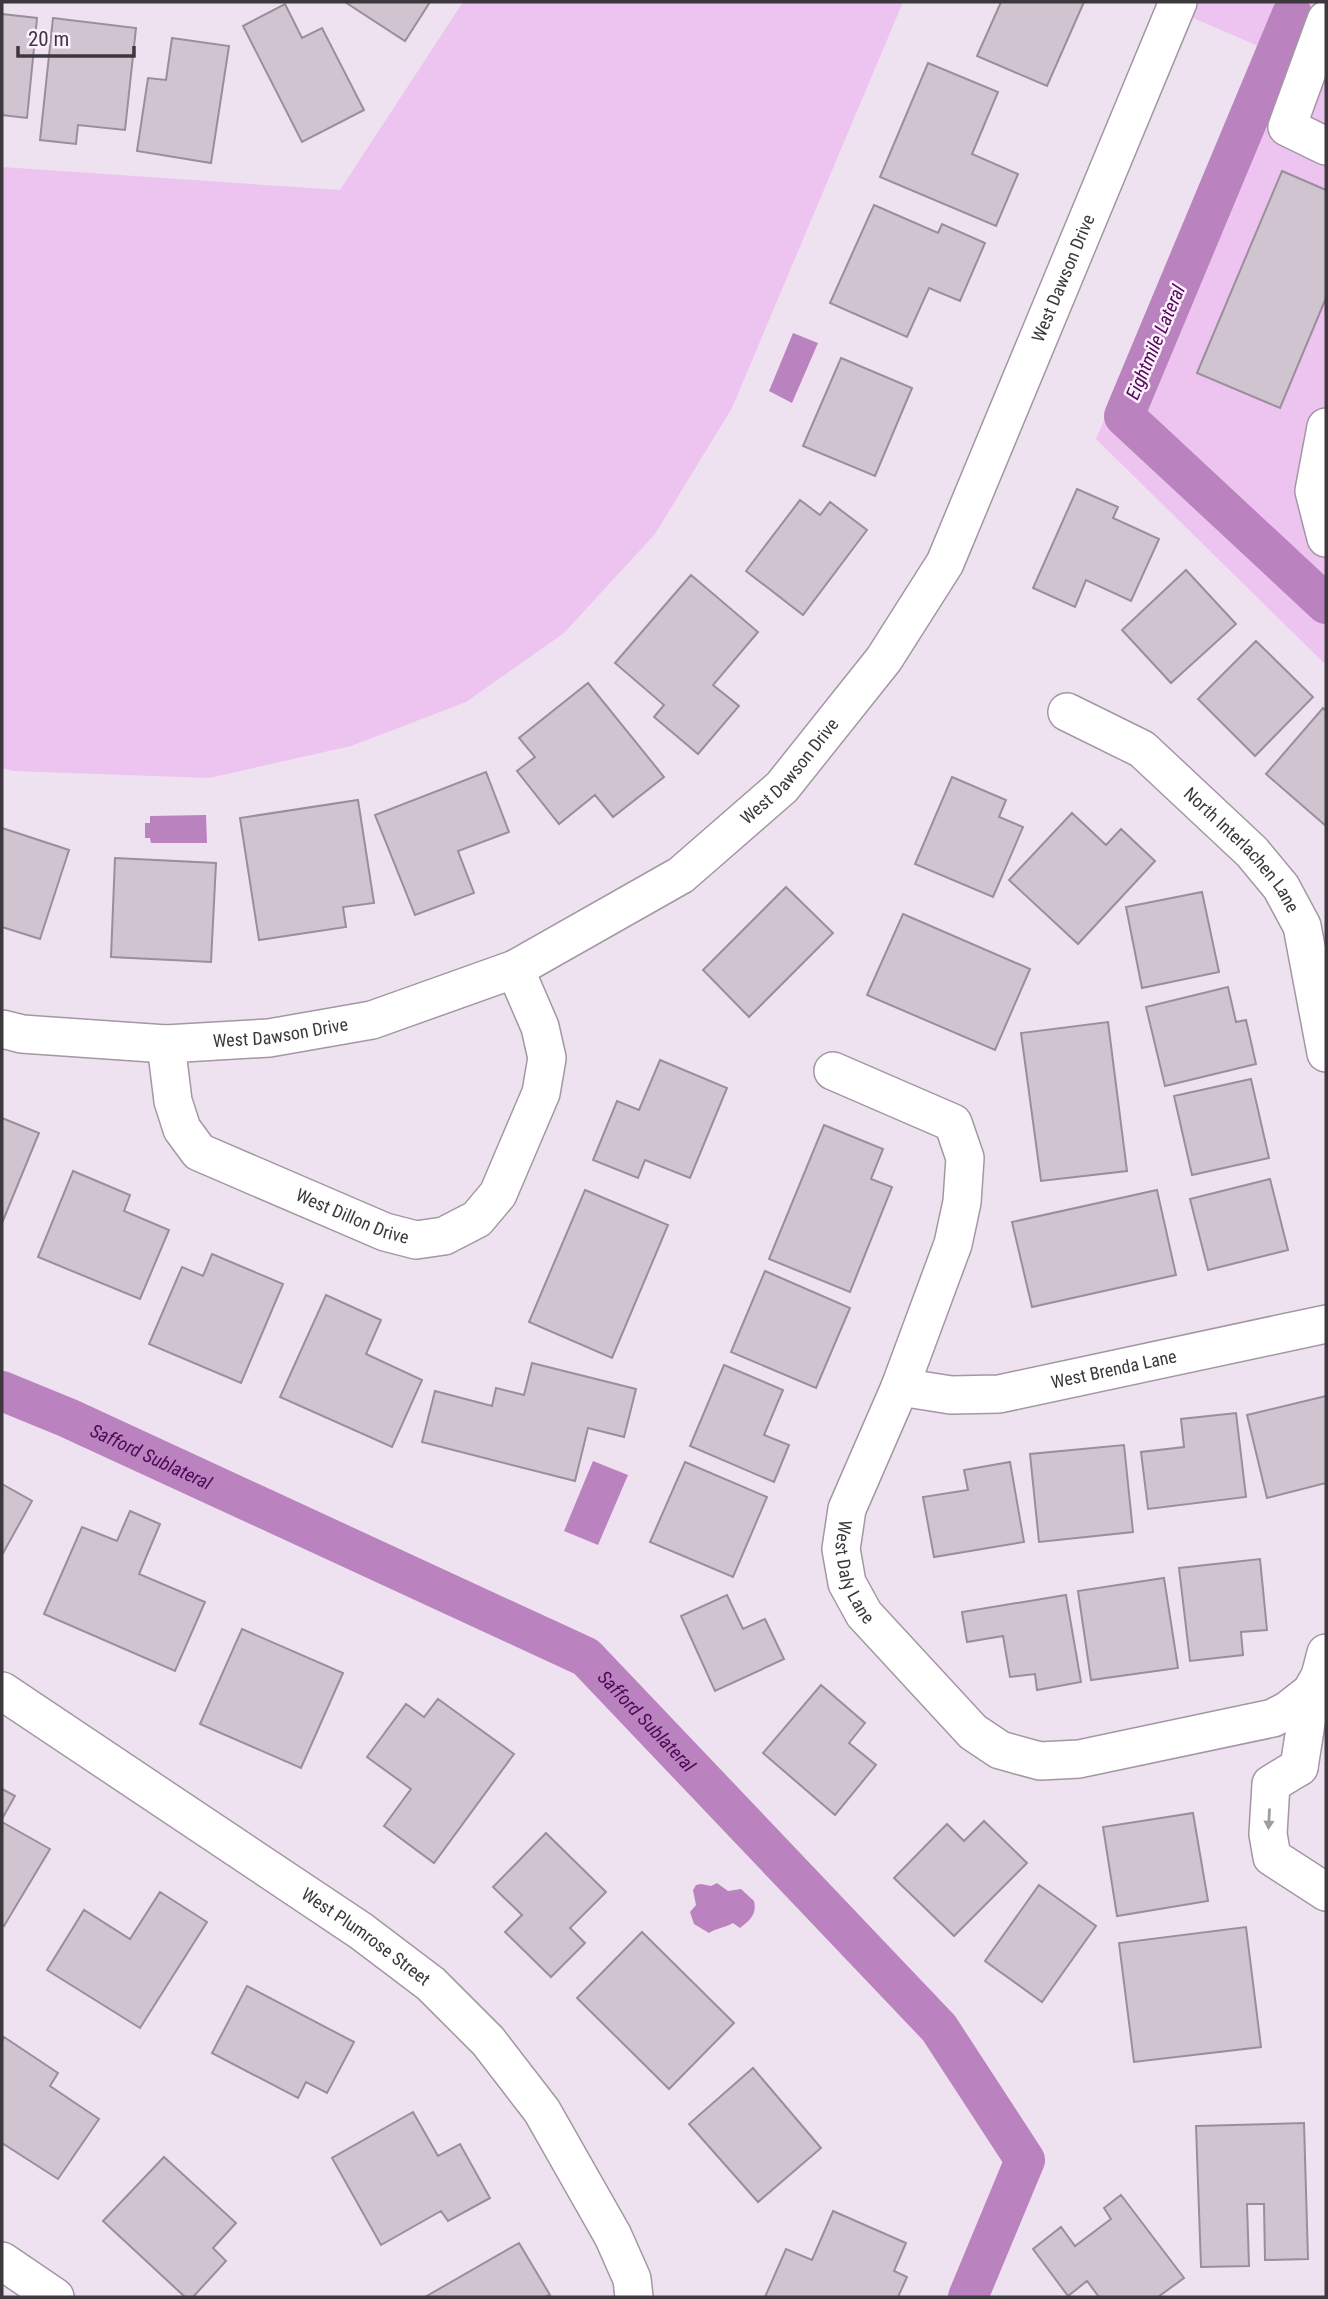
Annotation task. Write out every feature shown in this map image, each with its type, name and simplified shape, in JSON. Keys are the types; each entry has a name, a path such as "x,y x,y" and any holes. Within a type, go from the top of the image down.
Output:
{"street":[{"name":"West Dawson Drive","path":"2,1029 22,1034 166,1044 268,1038 372,1020 515,969 681,875 782,787 884,659 945,564 1178,2"},
{"path":"1326,20 1287,127 1326,146"},
{"path":"1326,427 1314,491 1326,538"},
{"name":"North Interlachen Lane","path":"1067,712 1142,749 1252,852 1281,887 1302,926 1326,1053"},
{"name":"West Dillon Drive","path":"166,1044 173,1101 182,1129 199,1152 386,1232 416,1240 444,1236 477,1219 498,1194 541,1093 547,1058 540,1027 515,969"},
{"name":"West Daly Lane","path":"833,1071 953,1123 965,1158 962,1202 953,1244 900,1387 847,1509 841,1549 847,1583 864,1614 973,1732 1000,1750 1040,1761 1079,1759 1273,1718 1311,1692"},
{"name":"West Brenda Lane","path":"900,1387 951,1395 999,1394 1326,1324"},
{"path":"1326,1653 1320,1676 1311,1692 1313,1773 1271,1784 1268,1834 1272,1857 1326,1892"},
{"name":"West Plumrose Street","path":"2,1691 361,1931 431,1984 488,2041 542,2111 613,2236 633,2288"},
{"path":"2,2261 55,2297"}],"shaded area":[{"path":"463,2 903,2 732,408 655,534 564,633 466,702 351,746 209,778 14,771 2,768 2,167 340,190"},
{"path":"1156,2 1326,2 1326,665 1096,439 1265,49"},
{"path":"793,333 818,343 792,403 769,391"},
{"path":"206,815 207,843 151,843 150,838 145,838 145,823 150,823 150,816"},
{"path":"593,1461 628,1475 598,1545 564,1531"},
{"path":"717,1883 728,1891 741,1889 754,1901 754,1914 740,1928 733,1923 709,1933 694,1924 690,1912 696,1905 693,1890 696,1885 711,1886"}],"building":[{"path":"345,2 430,2 405,41"},
{"path":"1001,2 1084,2 1047,86 977,56"},
{"path":"285,4 302,38 322,28 364,110 302,142 243,26"},
{"path":"2,14 37,18 27,118 2,115"},
{"path":"53,18 136,28 125,130 78,125 76,144 40,140"},
{"path":"172,38 229,46 211,163 137,151 148,78 166,80"},
{"path":"928,63 998,92 972,154 1018,174 996,226 880,177"},
{"path":"1282,171 1326,190 1326,298 1280,408 1197,373"},
{"path":"874,205 938,233 942,224 985,243 960,301 929,288 907,337 830,303"},
{"path":"841,358 912,388 875,476 803,446"},
{"path":"1077,489 1118,507 1113,518 1159,539 1131,601 1086,580 1075,607 1033,588"},
{"path":"800,500 820,515 830,502 867,530 803,615 746,571"},
{"path":"1186,570 1236,624 1171,683 1122,630"},
{"path":"691,575 758,632 713,685 739,706 698,754 654,717 664,705 615,663"},
{"path":"1256,641 1313,697 1255,756 1198,699"},
{"path":"588,683 664,777 613,817 595,795 559,824 517,771 535,757 519,738"},
{"path":"1323,708 1326,711 1326,826 1266,774"},
{"path":"486,772 509,832 458,851 474,893 415,915 375,815"},
{"path":"952,777 1006,800 999,817 1023,827 993,897 915,864"},
{"path":"358,800 374,903 343,907 346,927 259,940 240,818"},
{"path":"1072,813 1106,845 1121,829 1155,861 1078,944 1009,880"},
{"path":"2,828 69,850 40,939 2,927"},
{"path":"115,858 216,863 211,962 111,957"},
{"path":"786,887 833,933 749,1017 703,970"},
{"path":"1202,892 1219,972 1142,988 1126,907"},
{"path":"903,914 1030,969 995,1050 867,995"},
{"path":"1228,987 1236,1022 1246,1020 1256,1064 1165,1086 1146,1007"},
{"path":"1108,1022 1127,1171 1041,1181 1021,1033"},
{"path":"660,1060 727,1088 690,1178 645,1160 638,1178 593,1160 617,1101 639,1110"},
{"path":"1251,1079 1269,1158 1192,1175 1174,1096"},
{"path":"2,1118 39,1133 2,1223"},
{"path":"824,1125 883,1149 871,1179 892,1187 850,1292 769,1259"},
{"path":"73,1171 130,1195 124,1211 169,1230 140,1299 38,1257"},
{"path":"1270,1179 1288,1250 1208,1270 1190,1199"},
{"path":"585,1190 668,1225 612,1358 529,1322"},
{"path":"1157,1190 1176,1275 1032,1307 1012,1222"},
{"path":"212,1254 283,1284 241,1383 149,1344 182,1267 203,1276"},
{"path":"765,1271 850,1308 816,1388 731,1352"},
{"path":"326,1295 381,1320 366,1354 422,1380 392,1447 280,1397"},
{"path":"532,1363 636,1389 624,1437 588,1428 575,1481 422,1442 435,1391 492,1406 496,1388 524,1395"},
{"path":"724,1365 783,1390 764,1435 789,1445 774,1482 690,1446"},
{"path":"1326,1396 1326,1483 1267,1498 1247,1415"},
{"path":"1236,1413 1246,1497 1148,1509 1141,1452 1184,1447 1181,1419"},
{"path":"1124,1445 1133,1532 1039,1542 1030,1454"},
{"path":"685,1462 767,1497 733,1577 650,1542"},
{"path":"1010,1462 1024,1542 934,1557 923,1497 968,1490 964,1470"},
{"path":"2,1484 32,1501 2,1555"},
{"path":"130,1511 160,1524 139,1574 205,1602 175,1671 44,1614 82,1527 117,1541"},
{"path":"1260,1559 1267,1630 1241,1632 1243,1655 1190,1661 1179,1568"},
{"path":"1164,1578 1178,1668 1091,1680 1078,1591"},
{"path":"727,1595 743,1629 765,1619 784,1659 715,1691 681,1616"},
{"path":"1066,1595 1081,1682 1037,1690 1035,1674 1010,1677 1003,1636 967,1642 962,1612"},
{"path":"242,1629 343,1673 301,1768 200,1724"},
{"path":"821,1685 865,1723 849,1743 876,1765 835,1815 763,1753"},
{"path":"438,1699 514,1754 434,1863 384,1826 411,1789 367,1757 406,1704 424,1717"},
{"path":"2,1789 15,1796 2,1819"},
{"path":"1193,1813 1208,1901 1117,1916 1103,1827"},
{"path":"984,1821 1027,1863 954,1936 894,1878 947,1824 964,1841"},
{"path":"2,1822 50,1849 4,1926 2,1924"},
{"path":"546,1833 606,1892 570,1928 585,1943 551,1977 505,1932 522,1915 493,1887"},
{"path":"1039,1885 1096,1926 1042,2002 985,1961"},
{"path":"160,1892 207,1922 140,2028 47,1970 84,1910 130,1939"},
{"path":"1246,1927 1261,2047 1134,2062 1119,1943"},
{"path":"642,1932 734,2023 669,2089 577,1998"},
{"path":"247,1986 354,2042 327,2093 306,2082 298,2098 212,2053"},
{"path":"4,2037 58,2073 50,2086 99,2119 58,2179 2,2143"},
{"path":"753,2068 821,2148 758,2202 689,2124"},
{"path":"413,2112 438,2156 460,2144 490,2198 448,2221 441,2211 381,2245 332,2158"},
{"path":"1304,2123 1308,2259 1265,2260 1264,2204 1247,2204 1249,2266 1201,2267 1196,2126"},
{"path":"164,2157 236,2223 213,2248 226,2261 193,2297 185,2297 103,2221"},
{"path":"1121,2195 1184,2278 1158,2297 1099,2297 1087,2281 1068,2296 1033,2249 1061,2227 1075,2246 1111,2219 1104,2208"},
{"path":"833,2211 906,2243 894,2271 907,2277 898,2297 765,2297 786,2249 812,2260"},
{"path":"519,2243 550,2295 425,2297"}],"waterway":[{"name":"Eightmile Lateral","path":"1292,14 1124,416 1326,604"},
{"name":"Safford Sublateral","path":"2,1391 68,1418 586,1657 939,2028 1025,2160 968,2297"}]}
